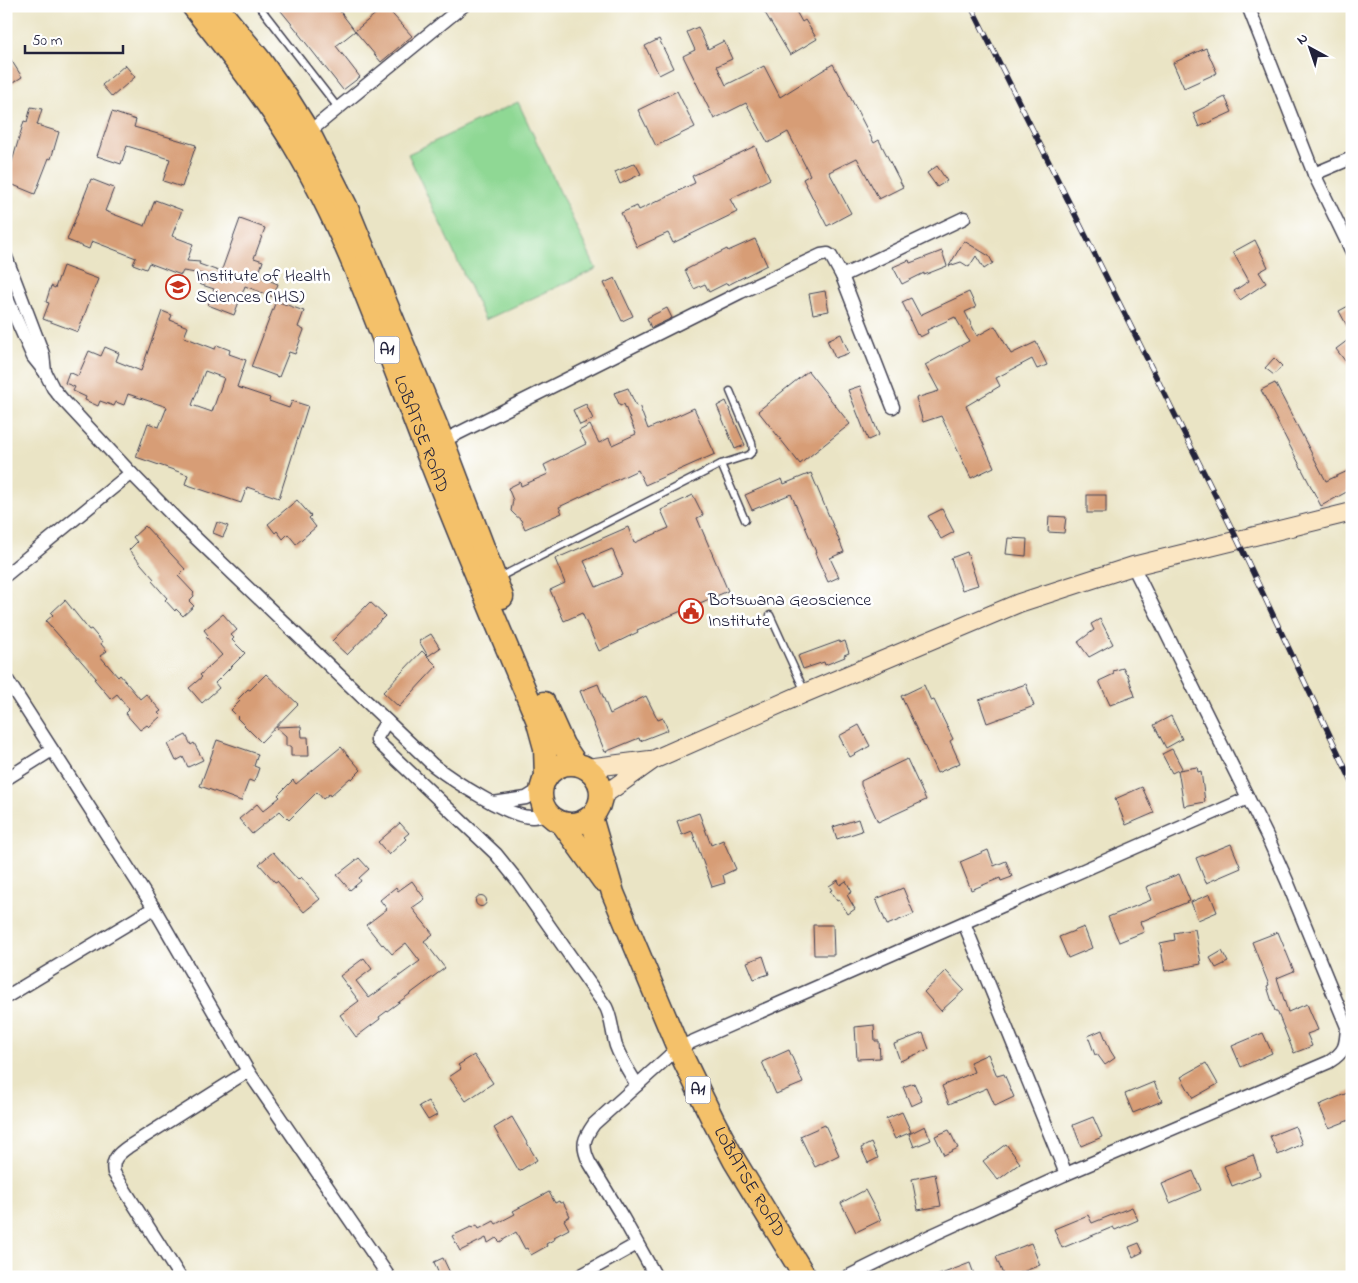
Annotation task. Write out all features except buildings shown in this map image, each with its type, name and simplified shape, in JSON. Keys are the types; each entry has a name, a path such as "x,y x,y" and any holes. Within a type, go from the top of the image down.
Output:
{"highway":[{"name":"LOBATSE ROAD","path":"192,6 245,74 301,139"},
{"name":"LOBATSE ROAD","path":"216,6 260,60 287,98 301,139 370,306 434,446 488,582 537,719 545,748 542,802 613,893"},
{"name":"LOBATSE ROAD","path":"488,582 563,744 582,766 595,776 600,786 601,797"},
{"path":"544,783 554,769 564,764 582,766"},
{"path":"555,818 572,824 582,822 598,808 601,797"},
{"name":"LOBATSE ROAD","path":"591,816 613,893 678,1048 734,1160 805,1277"}],"main road":[{"path":"601,797 653,760 1019,603 1133,566 1352,512"},
{"path":"582,766 653,760"}],"street":[{"path":"301,139 463,6"},
{"path":"1248,6 1314,174 1352,252"},
{"path":"1314,174 1352,158"},
{"path":"842,276 964,218"},
{"path":"434,446 741,292 820,255 828,254 842,276 893,407"},
{"path":"6,257 43,354 45,372"},
{"path":"6,296 33,357 62,399 178,521 433,765 465,788 513,813 532,818 555,818"},
{"path":"6,575 131,473"},
{"path":"847,1277 930,1236 1066,1174 1329,1062 1339,1056 1344,1048 1349,1030 1287,881 1133,566"},
{"path":"6,678 154,908 248,1071 389,1277"},
{"path":"387,721 376,737 377,741 496,854 517,880 606,1007 610,1015 616,1045 637,1085"},
{"path":"6,779 52,750"},
{"path":"493,802 526,798 544,783"},
{"path":"656,1277 584,1153 584,1146 588,1133 594,1124 678,1048 1248,798"},
{"path":"6,997 154,908"},
{"path":"964,923 1066,1174"},
{"path":"180,1277 114,1173 114,1160 119,1153 128,1147 248,1071"},
{"path":"578,1277 637,1244"}],"lane":[{"path":"259,6 339,109"},
{"path":"488,582 721,464 752,454 754,449 730,391"},
{"path":"721,464 745,520"},
{"path":"770,615 806,693"}],"green space":[{"path":"518,102 596,269 485,320 408,154"}],"railway":[{"path":"971,6 1238,541 1352,782"}],"place":[{"name":"Institute of Health Sciences (IHS)","path":"178,287"},
{"name":"Botswana Geoscience Institute","path":"691,611"}]}
